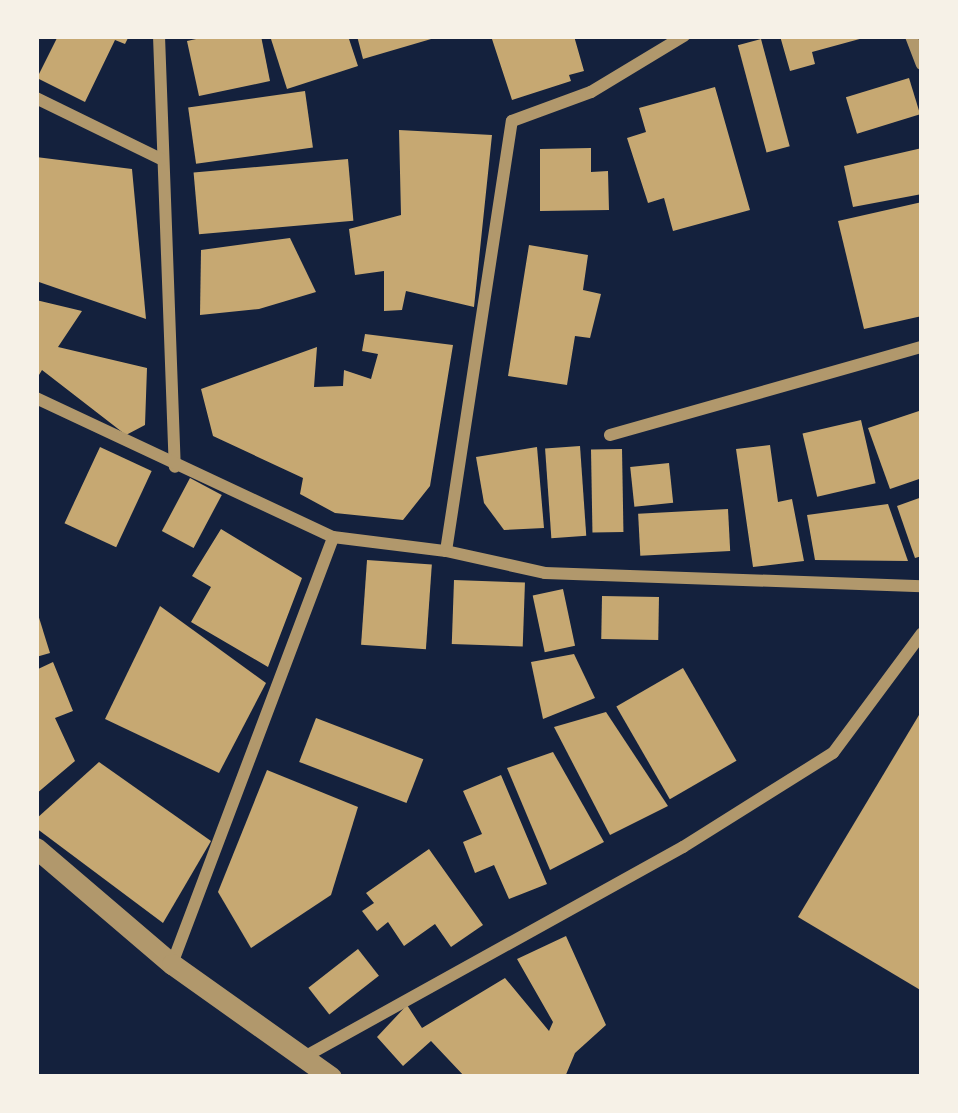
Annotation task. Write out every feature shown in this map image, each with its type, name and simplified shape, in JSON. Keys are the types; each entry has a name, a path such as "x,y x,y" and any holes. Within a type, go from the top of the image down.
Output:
{"street":[{"path":"159,36 176,467"},
{"path":"446,551 512,121 591,92 684,36"},
{"path":"911,36 922,64"},
{"path":"36,98 163,160"},
{"path":"610,435 922,347"},
{"path":"36,398 333,537 446,551 545,573 922,586"},
{"path":"172,964 333,537"},
{"path":"306,1056 683,847 833,753 922,633"},
{"path":"36,848 172,964 332,1077"}],"building":[{"path":"58,36 129,36 125,44 115,40 85,102 37,78"},
{"path":"261,36 270,81 199,96 187,41"},
{"path":"348,36 358,66 287,89 271,39"},
{"path":"357,36 438,36 438,37 363,59"},
{"path":"491,36 574,36 584,71 569,75 571,81 512,100"},
{"path":"780,36 867,37 812,52 815,64 790,71"},
{"path":"761,39 790,146 767,152 738,45"},
{"path":"909,78 920,114 857,134 846,97"},
{"path":"715,87 750,210 673,231 664,198 648,203 627,138 646,132 639,108"},
{"path":"305,91 313,147 196,164 188,107"},
{"path":"399,130 492,135 474,307 406,291 402,310 384,311 384,271 355,275 349,229 401,215"},
{"path":"591,148 591,172 608,171 609,210 540,211 540,149"},
{"path":"922,148 922,194 853,207 844,166"},
{"path":"36,157 132,169 146,319 36,281"},
{"path":"348,159 353,221 199,234 194,173"},
{"path":"922,202 922,316 864,329 838,221"},
{"path":"290,238 316,292 259,309 200,315 201,250"},
{"path":"529,245 588,255 583,290 601,294 590,338 575,336 567,385 508,376"},
{"path":"36,300 82,311 58,347 147,368 145,425 126,435 42,370 36,380"},
{"path":"365,334 453,345 430,486 403,520 335,513 300,494 303,478 213,436 201,389 317,347 314,387 343,386 344,370 371,379 378,354 362,351"},
{"path":"922,410 922,478 890,489 868,428"},
{"path":"861,420 876,483 817,497 803,433"},
{"path":"770,445 778,502 792,499 804,561 753,567 736,449"},
{"path":"580,446 586,536 551,538 545,448"},
{"path":"100,447 152,471 116,547 65,523"},
{"path":"537,447 544,528 504,530 484,503 476,457"},
{"path":"622,449 623,532 592,533 591,450"},
{"path":"669,463 673,503 634,507 630,467"},
{"path":"190,478 222,495 194,548 162,531"},
{"path":"922,497 922,556 915,558 897,506"},
{"path":"888,504 908,561 815,560 807,515"},
{"path":"728,509 730,551 640,556 638,514"},
{"path":"221,529 302,578 268,667 191,622 211,587 192,576"},
{"path":"367,560 432,565 426,649 361,645"},
{"path":"454,580 525,582 523,646 452,644"},
{"path":"563,589 575,646 545,652 533,595"},
{"path":"602,596 659,597 658,640 601,639"},
{"path":"160,606 266,683 219,773 105,719"},
{"path":"36,608 50,653 36,657"},
{"path":"574,654 595,698 543,719 531,662"},
{"path":"53,662 73,711 55,718 75,761 36,794 36,670"},
{"path":"683,668 736,761 670,799 616,706"},
{"path":"922,710 922,991 798,917"},
{"path":"606,712 668,806 610,835 554,727"},
{"path":"316,718 423,759 407,803 299,762"},
{"path":"553,752 604,842 550,870 507,768"},
{"path":"99,762 211,841 163,923 36,828 36,819"},
{"path":"267,770 358,807 331,895 251,948 218,892"},
{"path":"501,775 547,884 509,899 494,865 475,873 463,842 482,834 463,791"},
{"path":"429,849 483,925 451,947 435,924 404,946 388,922 377,931 362,911 374,903 366,893"},
{"path":"566,936 606,1025 575,1053 565,1077 465,1077 431,1041 403,1066 377,1037 407,1005 422,1028 505,978 549,1031 553,1022 517,959"},
{"path":"358,949 379,976 329,1015 308,988"}]}
